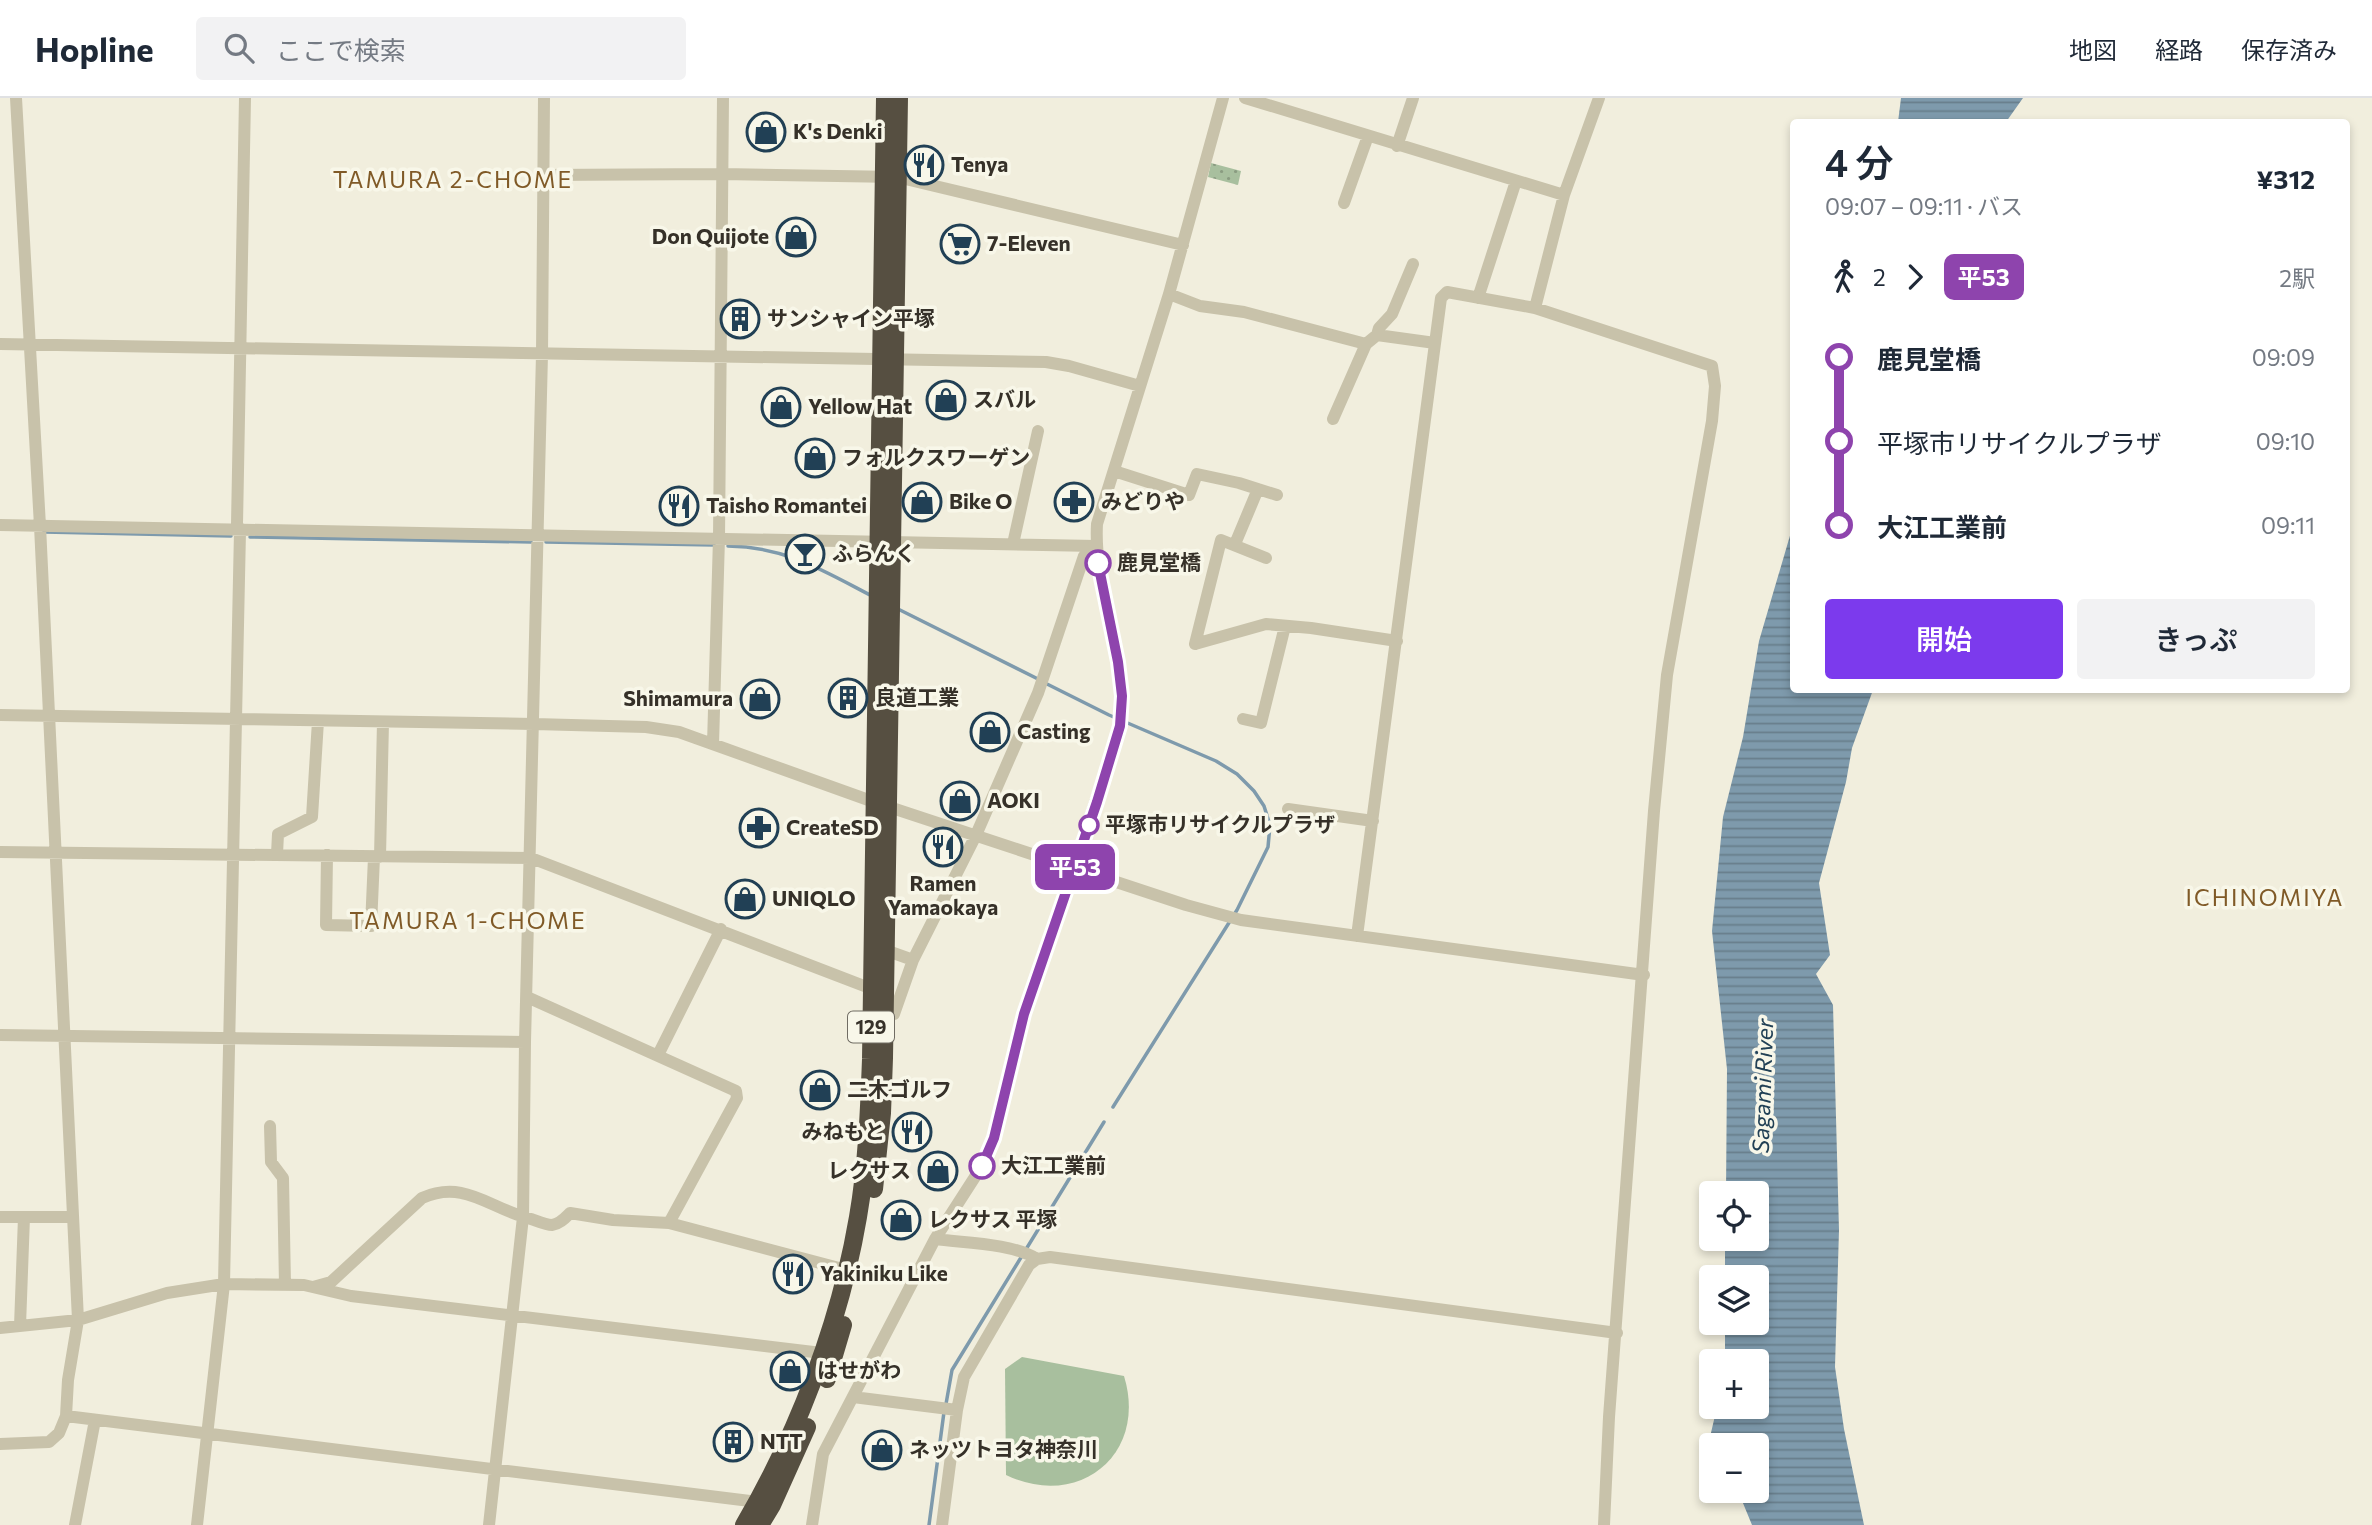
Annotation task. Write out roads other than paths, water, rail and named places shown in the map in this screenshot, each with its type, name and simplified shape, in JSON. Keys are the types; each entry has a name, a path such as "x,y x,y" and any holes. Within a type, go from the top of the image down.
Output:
{"highway":[{"name":"129","path":"885,98 891,177"},
{"name":"129","path":"852,1271 864,1172 878,982 891,177 899,98"},
{"name":"129","path":"760,1525 772,1505 828,1354 876,1174 882,1113 884,1014 878,982 885,950 881,804"},
{"name":"129","path":"744,1525 794,1441"}],"street":[{"path":"0,1444 49,1442 59,1433 66,1416 68,1380 78,1320 40,526 16,98"},
{"path":"197,1525 224,1284 237,719 240,531 237,524 246,98"},
{"path":"489,1525 523,1217 542,354 544,98"},
{"path":"713,744 719,538 723,98"},
{"path":"812,1525 822,1454 936,1240 982,1166 991,1145 1024,1014 1120,726 1122,713 1118,662 1096,545 1100,510 1169,294 1223,98"},
{"path":"1245,98 1564,195"},
{"path":"1397,146 1413,98"},
{"path":"1535,307 1564,195 1599,98"},
{"path":"1344,203 1368,136"},
{"path":"543,174 891,177 1183,246"},
{"path":"1478,298 1516,181"},
{"path":"1333,419 1366,344 1377,335 1379,328 1392,314 1413,264"},
{"path":"1357,936 1441,298 1447,292 1535,307 1712,366 1715,374 1712,421 1667,675 1654,811 1644,975 1609,1417 1604,1525"},
{"path":"1169,294 1200,306 1244,312 1366,344"},
{"path":"1377,335 1434,343"},
{"path":"0,344 1046,362 1140,386"},
{"path":"1013,544 1038,431"},
{"path":"1114,471 1189,495 1196,474 1277,495"},
{"path":"1235,544 1258,489"},
{"path":"0,526 1096,545"},
{"path":"1266,558 1222,540 1195,644 1266,624 1397,641"},
{"path":"884,1014 894,1014 913,960 976,835 1038,693 1084,556 1096,545"},
{"path":"1243,719 1261,723 1285,626"},
{"path":"0,715 534,723 646,727 679,732 881,804 1241,920 1644,975"},
{"path":"277,854 278,834 312,817 318,720"},
{"path":"327,856 326,925 371,926 383,722"},
{"path":"1288,809 1373,821"},
{"path":"0,852 531,858 722,929 878,982 905,982"},
{"path":"658,1055 722,929"},
{"path":"885,950 913,960"},
{"path":"527,997 736,1091 737,1098 668,1223"},
{"path":"0,1035 525,1042"},
{"path":"270,1126 271,1163 283,1178 285,1285"},
{"path":"312,1287 331,1282 422,1198 436,1192 455,1191 471,1194 523,1217 551,1225 559,1223 570,1213 613,1220 668,1223 852,1271"},
{"path":"0,1217 72,1217"},
{"path":"20,1326 24,1217"},
{"path":"936,1240 1013,1250 1032,1256 1617,1333"},
{"path":"942,1525 964,1377 1032,1256"},
{"path":"0,1328 78,1320 167,1293 224,1284 285,1285 312,1287 351,1296 828,1354"},
{"path":"853,1397 957,1410"},
{"path":"66,1416 758,1502"},
{"path":"75,1525 95,1420"},
{"path":"794,1441 822,1454"}],"water":[{"path":"1901,98 2023,98 2008,119 1898,119"},
{"name":"Sagami River","path":"1790,536 1790,693 1872,693 1852,748 1846,782 1819,883 1830,955 1816,974 1833,1005 1839,1230 1835,1367 1844,1429 1864,1525 1752,1525 1743,1503 1769,1503 1769,1433 1711,1433 1714,1419 1769,1419 1769,1349 1725,1349 1725,1335 1769,1335 1769,1265 1725,1265 1725,1251 1769,1251 1769,1181 1726,1181 1727,1069 1712,931 1723,817 1743,737 1759,641"}],"waterway":[{"path":"44,532 231,536"},
{"path":"250,537 531,542"},
{"path":"546,542 714,545"},
{"path":"728,546 749,547 786,555 872,596"},
{"path":"898,609 1038,679"},
{"path":"1047,684 1109,715 1216,761 1237,774 1264,806 1270,825 1268,847 1237,910 1113,1107"},
{"path":"946,1404 952,1370 1104,1122"},
{"path":"929,1525 944,1412"}],"place":[{"name":"K's Denki","path":"766,132"},
{"name":"Tenya","path":"924,165"},
{"name":"Don Quijote","path":"796,237"},
{"name":"7-Eleven","path":"960,244"},
{"name":"サンシャイン平塚","path":"740,319"},
{"name":"スバル","path":"946,400"},
{"name":"Yellow Hat","path":"781,407"},
{"name":"フォルクスワーゲン","path":"815,458"},
{"name":"Bike O","path":"922,502"},
{"name":"みどりや","path":"1074,502"},
{"name":"Taisho Romantei","path":"679,506"},
{"name":"ふらんく","path":"805,554"},
{"name":"鹿見堂橋","path":"1098,563"},
{"name":"良道工業","path":"848,698"},
{"name":"Shimamura","path":"760,699"},
{"name":"Casting","path":"990,732"},
{"name":"AOKI","path":"960,801"},
{"name":"平塚市リサイクルプラザ","path":"1089,825"},
{"name":"CreateSD","path":"759,828"},
{"name":"Ramen Yamaokaya","path":"943,847"},
{"name":"UNIQLO","path":"745,899"},
{"name":"二木ゴルフ","path":"820,1090"},
{"name":"みねもと","path":"912,1132"},
{"name":"大江工業前","path":"982,1166"},
{"name":"レクサス","path":"938,1171"},
{"name":"レクサス 平塚","path":"901,1220"},
{"name":"Yakiniku Like","path":"793,1274"},
{"name":"はせがわ","path":"790,1371"},
{"name":"NTT","path":"733,1442"},
{"name":"ネッツトヨタ神奈川","path":"882,1450"}],"district":[{"name":"TAMURA 2-CHOME","path":"453,180"},
{"name":"ICHINOMIYA","path":"2265,898"},
{"name":"TAMURA 1-CHOME","path":"468,921"}]}
